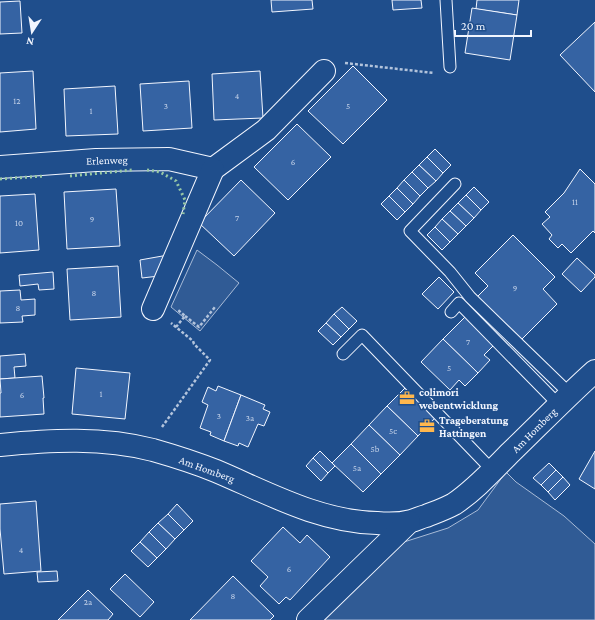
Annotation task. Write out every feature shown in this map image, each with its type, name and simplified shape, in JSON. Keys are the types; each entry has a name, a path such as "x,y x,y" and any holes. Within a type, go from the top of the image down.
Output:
{"street":[{"path":"153,309 213,169 266,130 324,71"},
{"name":"Erlenweg","path":"0,167 96,160 169,159 213,169"},
{"name":"Am Homberg","path":"0,445 42,441 88,441 117,443 153,450 214,470 295,505 328,516 356,522 389,524 410,522 453,504 466,495 493,471 564,399 595,371"},
{"name":"Am Homberg","path":"308,620 410,522"}],"lane":[{"path":"446,0 450,67"},
{"path":"455,184 410,231 450,272 470,297 564,399"},
{"path":"451,312 459,303 564,399"},
{"path":"343,354 362,335 493,471"}],"path":[{"path":"324,71 343,62 434,73"},
{"path":"176,327 185,317 199,327 215,307"},
{"path":"153,309 193,341 194,344 210,360 162,426 153,450"}],"shaded area":[{"path":"197,250 239,283 200,331 171,307"},
{"path":"506,472 516,482 564,516 595,544 595,620 316,620 404,542 448,528 478,510"}],"building":[{"path":"271,0 312,0 313,9 272,12"},
{"path":"392,0 421,0 422,8 393,10"},
{"path":"477,0 519,0 517,15 476,9"},
{"path":"20,1 22,33 0,34 0,2"},
{"path":"472,8 517,15 510,60 465,53"},
{"path":"595,22 595,92 560,55"},
{"path":"353,66 387,100 343,144 308,111"},
{"path":"33,71 36,129 0,132 0,73"},
{"path":"260,71 263,118 214,120 212,74"},
{"path":"189,81 192,128 143,131 140,84"},
{"path":"115,86 118,134 66,136 64,89"},
{"path":"297,124 331,157 288,200 254,167"},
{"path":"435,149 451,165 443,173 427,157"},
{"path":"427,157 443,173 436,181 419,165"},
{"path":"419,165 436,181 428,188 412,172"},
{"path":"580,169 595,184 595,233 593,231 571,253 562,244 558,248 549,239 552,235 542,224 550,217 545,212 564,193"},
{"path":"412,172 428,188 420,196 404,180"},
{"path":"241,180 275,213 234,256 199,223"},
{"path":"404,180 420,196 413,204 397,188"},
{"path":"474,187 489,202 481,210 466,195"},
{"path":"397,188 413,204 405,212 389,196"},
{"path":"116,189 120,246 67,249 64,192"},
{"path":"35,194 39,250 0,253 0,196"},
{"path":"466,195 481,210 474,218 458,203"},
{"path":"389,196 405,212 397,220 381,204"},
{"path":"458,203 474,218 466,226 450,211"},
{"path":"450,211 466,226 458,234 442,219"},
{"path":"442,219 458,234 450,242 435,227"},
{"path":"435,227 450,242 442,250 427,235"},
{"path":"513,235 555,277 543,289 557,304 520,341 476,298 488,286 475,273"},
{"path":"168,255 159,276 142,278 140,260"},
{"path":"577,258 595,275 595,277 581,292 562,274"},
{"path":"118,266 121,317 70,320 67,269"},
{"path":"53,272 54,289 39,290 38,284 20,286 19,275"},
{"path":"439,277 454,292 438,309 422,294"},
{"path":"20,290 21,300 35,299 35,315 22,316 23,322 0,323 0,291"},
{"path":"342,307 357,321 349,329 334,314"},
{"path":"334,314 349,329 341,337 326,323"},
{"path":"465,317 494,345 484,355 490,360 478,373 443,339"},
{"path":"326,323 341,337 333,345 318,331"},
{"path":"443,339 478,373 465,386 459,380 450,390 421,362"},
{"path":"25,354 26,366 14,367 15,378 0,379 0,356"},
{"path":"76,368 130,373 125,419 72,414"},
{"path":"42,376 44,414 0,417 0,379"},
{"path":"218,386 241,395 224,441 210,435 211,432 200,428 208,405 202,402 208,387 216,391"},
{"path":"405,388 436,417 418,436 387,406"},
{"path":"241,395 265,405 263,409 270,412 264,426 258,424 248,447 239,443 238,446 224,441"},
{"path":"387,406 418,436 400,455 369,425"},
{"path":"369,425 400,455 381,474 351,444"},
{"path":"351,444 381,474 363,492 332,463"},
{"path":"320,451 335,466 328,473 313,458"},
{"path":"595,451 595,489 579,479"},
{"path":"313,458 328,473 321,481 306,466"},
{"path":"549,463 556,470 541,485 533,478"},
{"path":"556,470 563,477 548,492 541,485"},
{"path":"563,477 570,485 555,500 548,492"},
{"path":"36,501 41,571 4,574 0,529 0,504"},
{"path":"177,504 193,521 184,530 168,514"},
{"path":"168,514 184,530 175,539 158,523"},
{"path":"158,523 175,539 166,549 149,532"},
{"path":"283,527 300,543 307,535 330,557 290,600 286,597 279,604 260,586 268,577 251,561"},
{"path":"149,532 166,549 157,558 140,542"},
{"path":"140,542 157,558 148,567 131,551"},
{"path":"57,571 58,581 38,582 37,572"},
{"path":"125,574 154,602 140,617 110,589"},
{"path":"233,576 274,616 270,620 190,620"},
{"path":"88,590 113,614 108,620 58,620"}],"hedge":[{"path":"70,176 132,170"},
{"path":"147,170 160,172 176,181 185,200 183,214"},
{"path":"0,179 44,176"}],"place":[{"name":"colimori webentwicklung","path":"407,398"},
{"name":"Trageberatung Hattingen","path":"427,426"}]}
